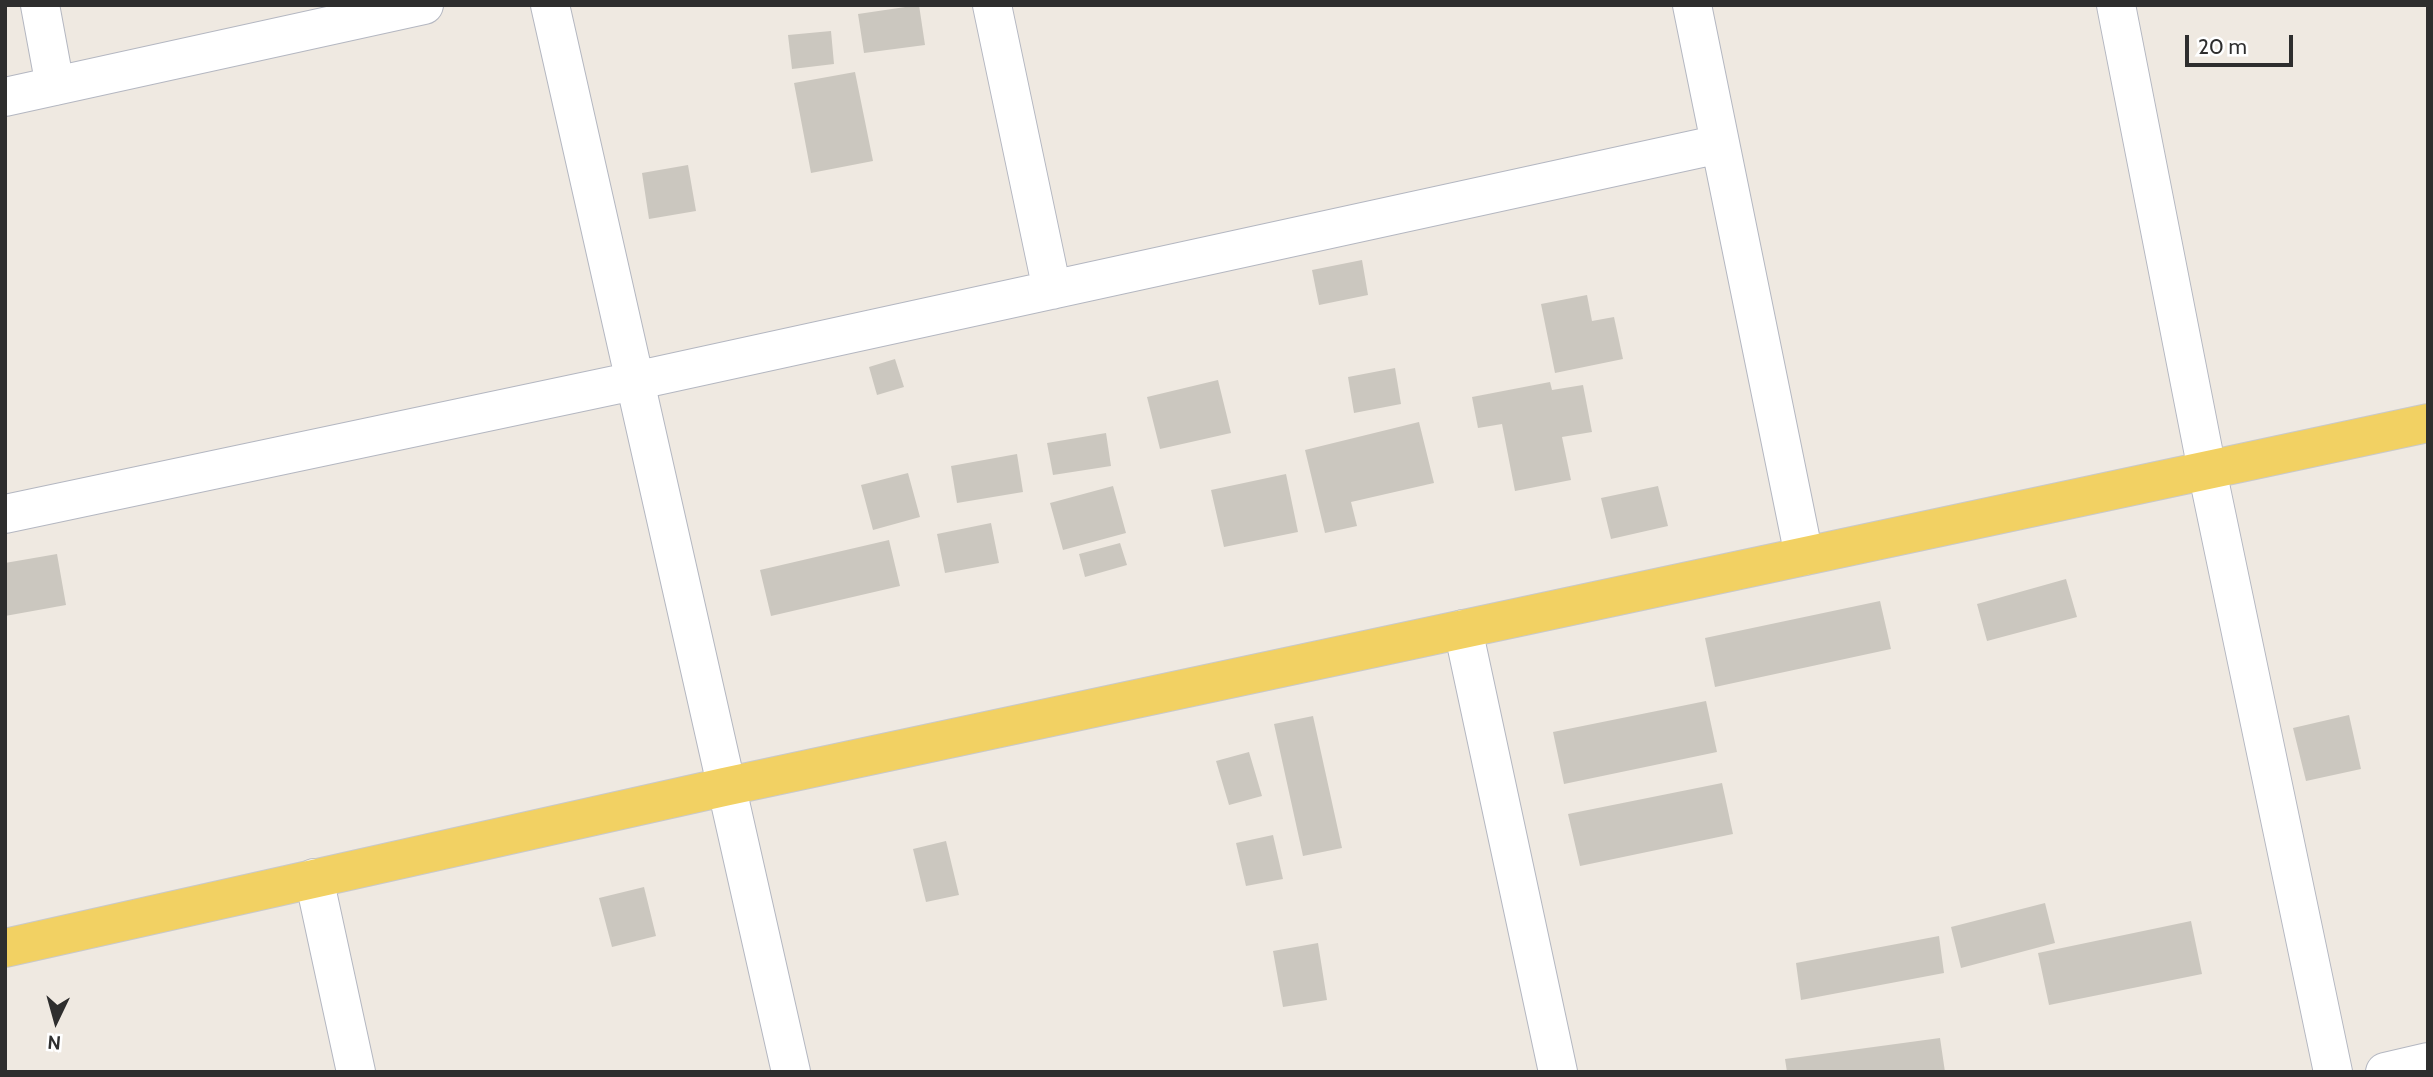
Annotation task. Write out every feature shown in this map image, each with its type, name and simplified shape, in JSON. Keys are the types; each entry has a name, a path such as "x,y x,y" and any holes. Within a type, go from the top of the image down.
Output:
{"main road":[{"path":"5,948 724,786 2428,423"}],"street":[{"path":"40,5 55,86"},
{"path":"5,97 424,5"},
{"path":"550,5 724,786 791,1072"},
{"path":"992,5 1052,290"},
{"path":"1692,5 1804,556"},
{"path":"2116,5 2207,470 2333,1072"},
{"path":"5,514 634,381 1720,144"},
{"path":"1463,629 1558,1072"},
{"path":"314,878 356,1072"},
{"path":"2385,1072 2428,1062"}],"building":[{"path":"919,5 925,45 864,53 858,14"},
{"path":"831,31 834,64 792,69 788,35"},
{"path":"855,72 873,161 811,173 794,83"},
{"path":"688,165 696,211 649,219 642,173"},
{"path":"1362,260 1368,295 1319,305 1312,270"},
{"path":"1587,295 1592,321 1614,317 1623,359 1555,373 1541,304"},
{"path":"895,359 904,387 877,395 869,367"},
{"path":"1395,368 1401,404 1354,413 1348,377"},
{"path":"1218,380 1231,433 1160,449 1147,397"},
{"path":"1550,382 1552,390 1583,385 1592,432 1562,437 1571,480 1515,491 1502,424 1478,428 1472,397"},
{"path":"1419,422 1434,483 1351,502 1357,526 1325,533 1305,450"},
{"path":"1106,433 1111,466 1053,475 1047,443"},
{"path":"1017,454 1023,492 957,503 951,466"},
{"path":"908,473 920,517 873,530 861,485"},
{"path":"1286,474 1298,532 1224,547 1211,490"},
{"path":"1113,486 1126,533 1063,550 1050,503"},
{"path":"1658,486 1668,526 1611,539 1601,498"},
{"path":"991,523 999,563 945,573 937,534"},
{"path":"889,540 900,586 771,616 760,570"},
{"path":"1120,543 1127,565 1085,577 1079,554"},
{"path":"57,554 66,605 5,616 5,563"},
{"path":"2066,579 2077,617 1987,641 1977,604"},
{"path":"1880,601 1891,649 1715,687 1705,638"},
{"path":"1706,701 1717,752 1564,784 1553,732"},
{"path":"2349,715 2361,769 2306,781 2293,728"},
{"path":"1313,716 1342,848 1303,856 1274,724"},
{"path":"1249,752 1262,796 1229,805 1216,761"},
{"path":"1722,783 1733,834 1580,866 1568,814"},
{"path":"1273,835 1283,879 1246,886 1236,843"},
{"path":"946,841 959,895 926,902 913,849"},
{"path":"644,887 656,936 612,947 599,898"},
{"path":"2045,903 2055,943 1961,968 1951,927"},
{"path":"2191,921 2202,974 2049,1005 2038,953"},
{"path":"1939,936 1944,973 1801,1000 1796,963"},
{"path":"1318,943 1327,1000 1283,1007 1273,951"},
{"path":"1940,1038 1945,1072 1787,1072 1785,1059"}]}
